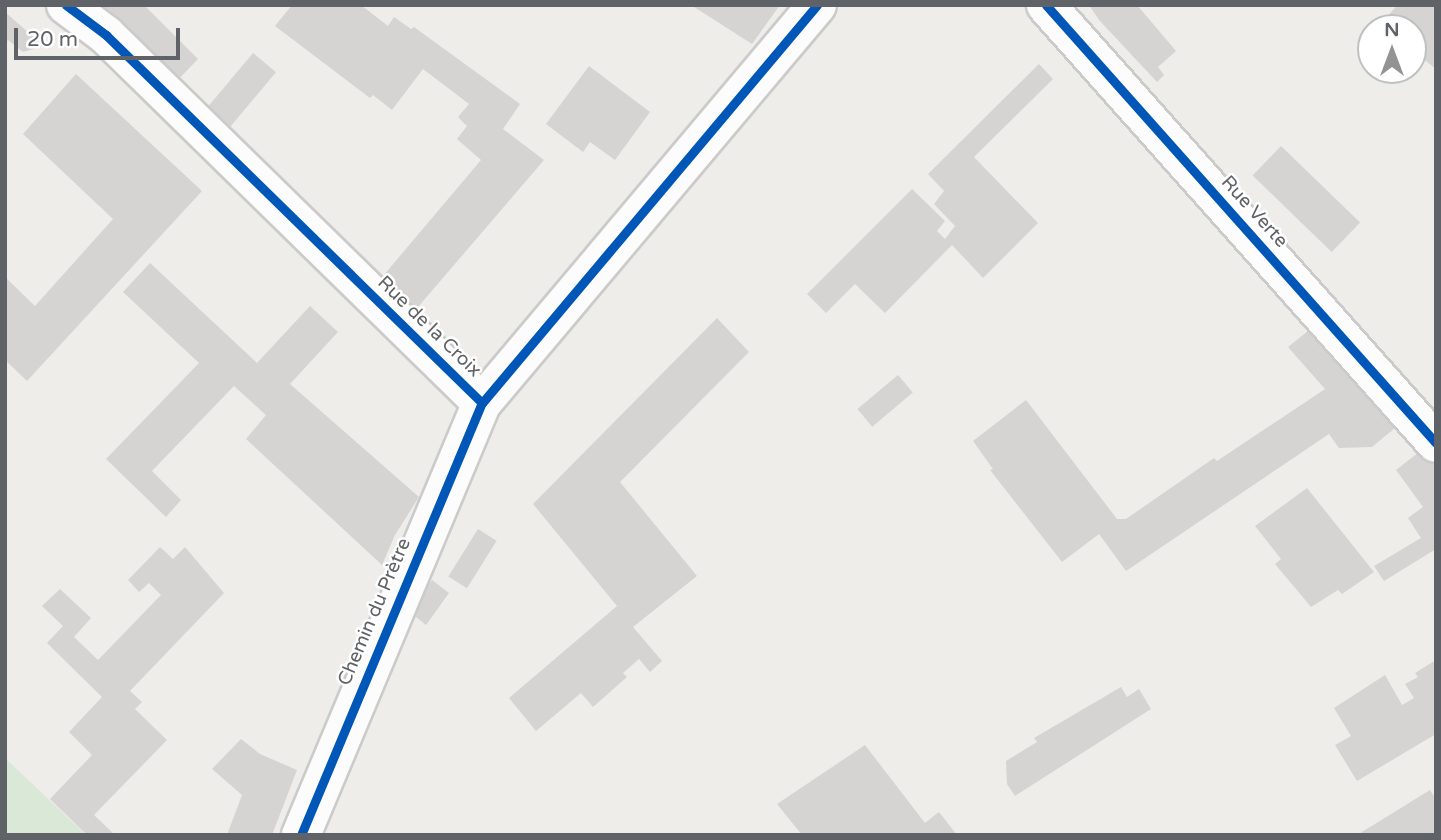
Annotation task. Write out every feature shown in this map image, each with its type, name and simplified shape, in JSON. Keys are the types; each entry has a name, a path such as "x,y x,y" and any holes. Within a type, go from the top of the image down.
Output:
{"street":[{"name":"Rue de la Croix","path":"66,5 106,35 482,403 817,5"},
{"name":"Rue Verte","path":"1046,5 1436,443"},
{"name":"Chemin du Prètre","path":"301,835 482,403"}],"green space":[{"path":"5,758 86,835 5,835"}],"building":[{"path":"101,5 144,5 198,59 167,91 89,17"},
{"path":"292,5 361,5 388,26 394,17 411,29 414,27 520,104 503,129 544,160 406,321 372,289 481,160 457,139 467,126 458,117 469,104 423,69 392,110 373,95 370,98 275,26"},
{"path":"691,5 780,5 752,44"},
{"path":"1089,5 1137,5 1176,51 1158,67 1164,75 1157,82 1099,20"},
{"path":"1397,5 1436,5 1436,69 1427,62 1427,14 1390,14"},
{"path":"5,12 44,46 23,52 8,40 5,43"},
{"path":"253,53 276,72 220,139 197,120"},
{"path":"1039,64 1053,79 974,157 1038,223 983,278 952,245 885,313 855,284 826,313 807,294 912,189 945,221 937,231 945,239 955,226 934,204 944,191 928,174"},
{"path":"589,66 650,112 615,160 590,142 583,152 546,124"},
{"path":"76,74 202,191 27,381 5,360 5,277 35,306 113,219 23,134"},
{"path":"1281,146 1360,222 1332,252 1253,175"},
{"path":"150,263 257,363 310,306 338,332 290,384 419,497 395,535 382,565 246,439 266,415 234,386 152,471 181,500 166,517 106,459 199,363 123,292"},
{"path":"717,318 749,352 620,482 697,576 633,627 662,661 650,672 639,659 623,673 627,677 593,707 581,693 536,731 509,698 617,606 533,504"},
{"path":"1313,327 1401,423 1372,447 1339,448 1329,434 1126,571 1099,534 1062,562 990,470 993,469 973,441 1026,400 1117,519 1126,519 1214,458 1217,461 1325,389 1288,347"},
{"path":"898,375 913,393 872,427 857,409"},
{"path":"1423,449 1436,465 1436,549 1384,581 1374,566 1421,538 1408,518 1423,507 1396,470"},
{"path":"1307,488 1374,572 1342,594 1338,590 1311,607 1275,564 1281,559 1255,526"},
{"path":"478,529 497,541 467,588 448,576"},
{"path":"160,547 173,559 185,547 224,593 130,691 142,702 135,709 167,740 94,815 115,835 87,835 50,799 92,755 69,732 102,697 47,643 63,626 42,606 60,589 91,618 74,637 98,660 161,595 149,583 139,592 128,580"},
{"path":"432,580 449,593 426,625 411,613"},
{"path":"1436,660 1436,734 1357,781 1335,745 1351,736 1334,708 1385,675 1402,705 1414,698 1405,684 1418,677 1415,673"},
{"path":"1121,687 1127,697 1139,689 1151,709 1015,796 1007,784 1006,761 1037,742 1034,738"},
{"path":"241,739 260,754 297,770 272,835 227,835 242,795 212,769"},
{"path":"865,745 925,823 939,812 957,835 802,835 777,804"},
{"path":"1430,790 1436,799 1436,835 1357,835"}],"cycle path":[{"path":"66,5 106,35 482,403 817,5"},
{"path":"1046,5 1436,443"},
{"path":"301,835 482,403"}]}
